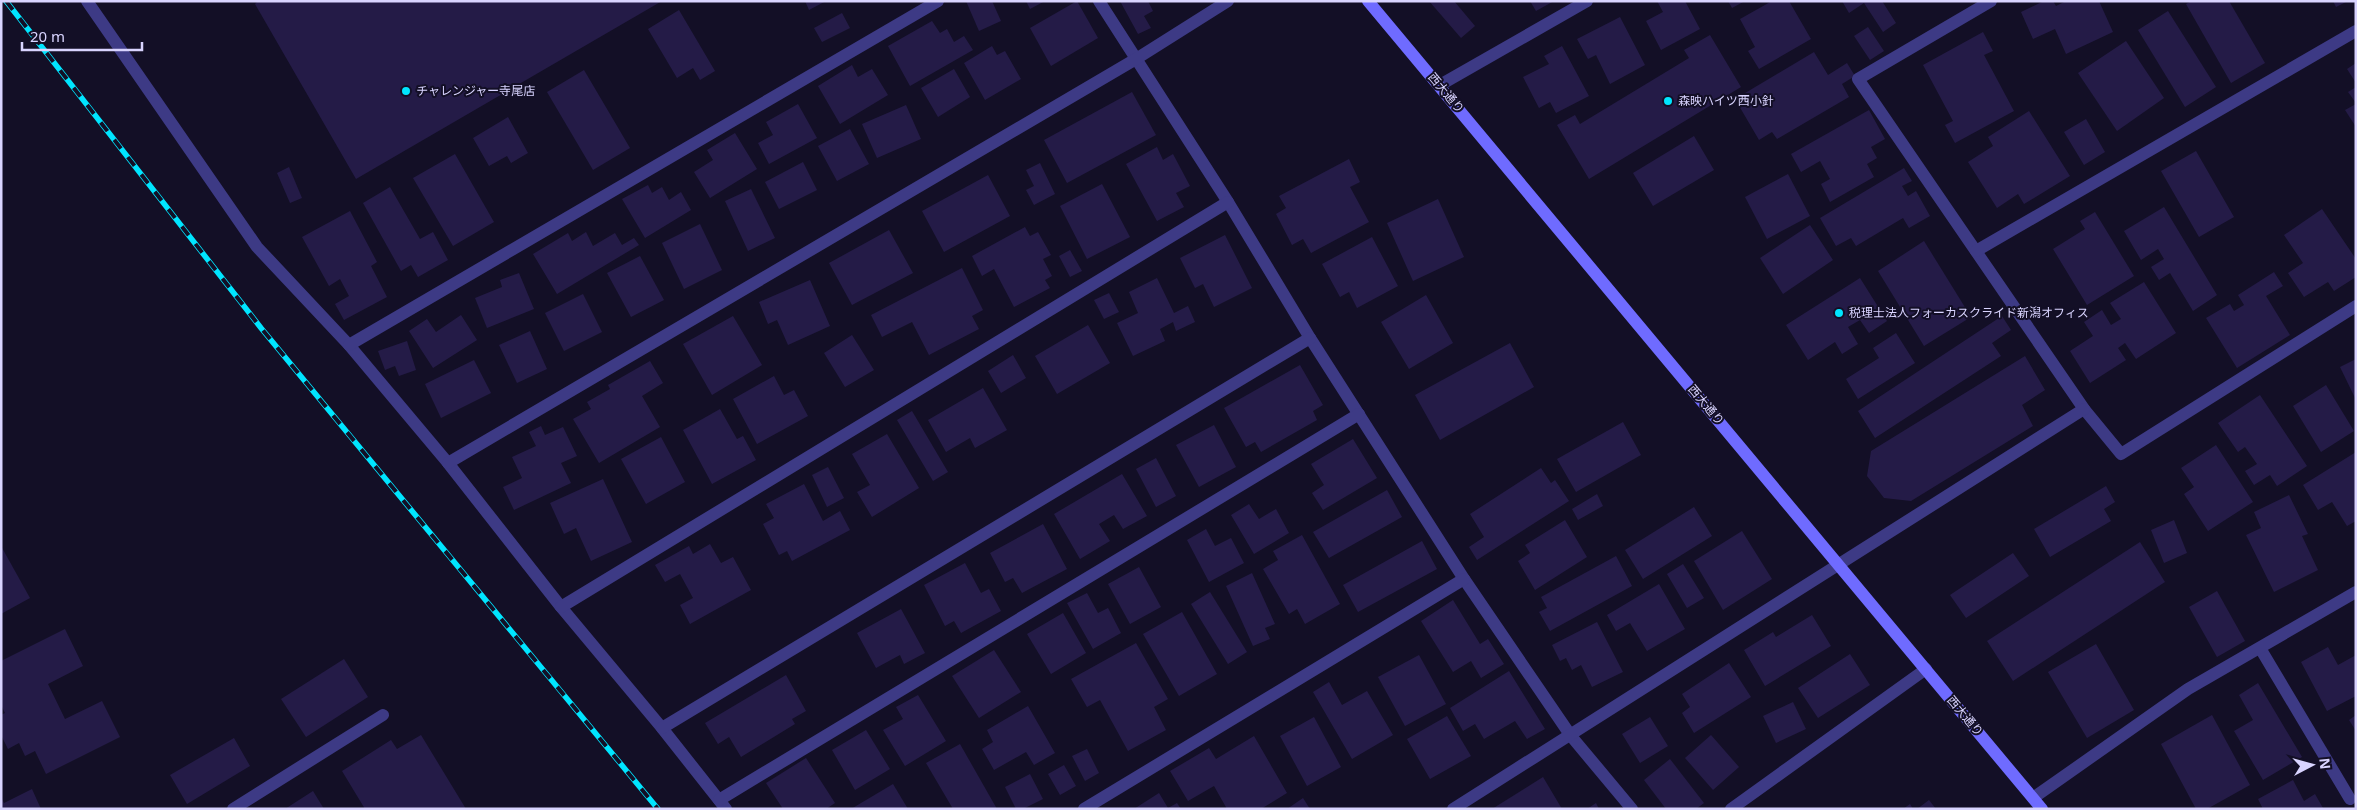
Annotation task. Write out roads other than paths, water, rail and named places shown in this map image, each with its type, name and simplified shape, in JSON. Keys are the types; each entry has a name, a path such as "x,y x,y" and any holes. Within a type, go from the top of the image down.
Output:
{"street":[{"path":"87,1 257,247 349,345 448,463 561,607 662,728 722,804 1359,414"},
{"path":"349,345 938,1"},
{"path":"1099,1 1228,202 1310,338 1464,579 1571,736 1632,809"},
{"path":"448,463 1136,59 1228,1"},
{"name":"西大通り","path":"1368,1 2042,809"},
{"path":"1440,85 1587,1"},
{"path":"1991,1 1858,78 2084,409 2121,454 2356,306"},
{"path":"1976,251 2356,31"},
{"path":"561,607 1228,202"},
{"path":"662,728 1310,338"},
{"path":"1453,809 1571,736 1838,563 2084,409"},
{"path":"1084,809 1464,579"},
{"path":"2033,798 2188,689 2356,592"},
{"path":"2260,648 2350,799"},
{"path":"1731,809 1926,669"},
{"path":"233,809 383,716"}],"railway":[{"path":"6,1 261,328 658,809"}],"place":[{"name":"チャレンジャー寺尾店","path":"406,91"},
{"name":"森映ハイツ西小針","path":"1668,101"},
{"name":"税理士法人フォーカスクライド新潟オフィス","path":"1839,313"}]}
